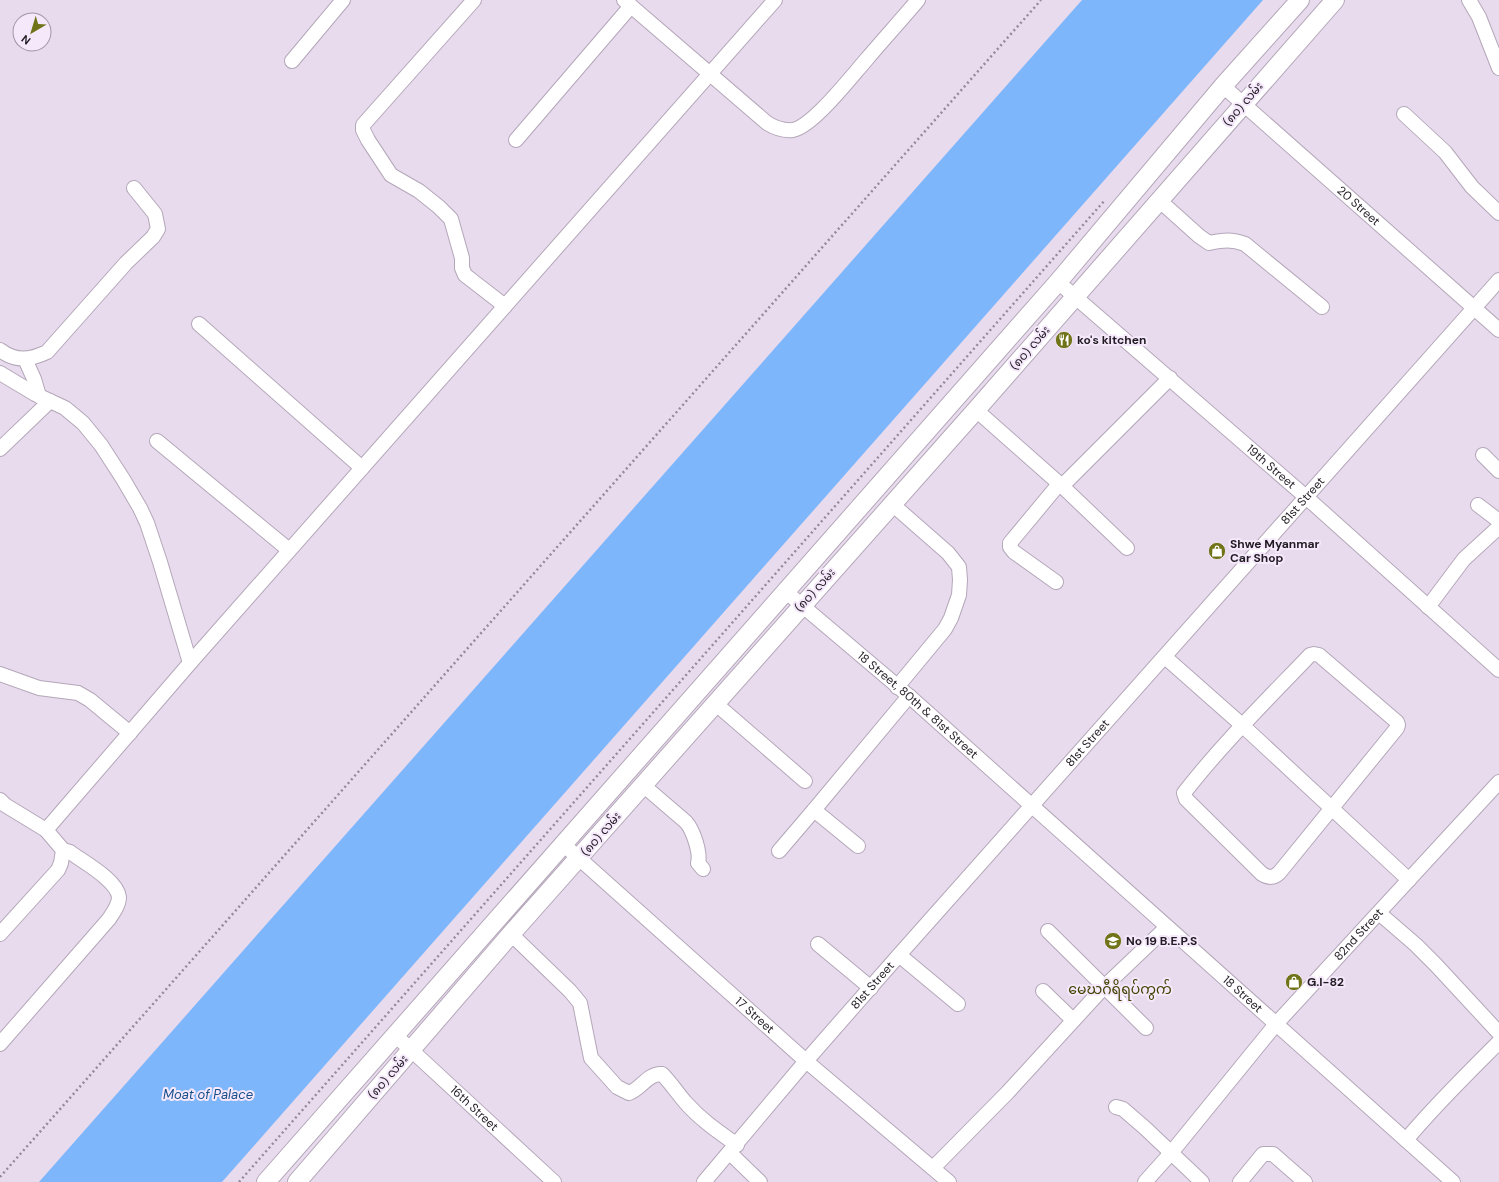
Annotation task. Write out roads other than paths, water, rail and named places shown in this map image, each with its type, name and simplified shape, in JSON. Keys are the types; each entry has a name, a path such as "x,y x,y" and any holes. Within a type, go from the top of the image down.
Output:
{"main road":[{"name":"(၈၀) လမ်း","path":"266,1182 1058,282 1223,86 1300,0"},
{"name":"(၈၀) လမ်း","path":"297,1182 512,934 976,410 1335,0"}],"street":[{"path":"292,61 343,0"},
{"path":"474,0 363,125 363,130 391,175 419,191 451,219 462,258 462,268 465,275 505,306"},
{"path":"46,830 190,662 775,0"},
{"path":"516,140 627,3 767,123 779,129 794,130 815,116 827,105 918,0"},
{"path":"1469,0 1479,18 1499,68"},
{"name":"20 Street","path":"1223,86 1499,330"},
{"path":"1404,114 1445,152 1472,187 1499,213"},
{"path":"0,350 5,354 25,359 33,358 47,352 126,263 153,237 158,229 155,214 134,188"},
{"path":"1160,201 1209,243 1224,239 1236,240 1245,244 1322,307"},
{"name":"81st Street","path":"704,1182 806,1061 1499,280"},
{"name":"19th Street","path":"1058,282 1076,296 1306,497 1499,670"},
{"path":"199,324 362,468"},
{"path":"25,359 44,399"},
{"path":"0,373 44,399 65,408 83,423 112,462 140,508 160,562 190,662"},
{"path":"1056,582 1014,552 1010,547 1010,543 1060,485 1170,378"},
{"path":"0,449 44,399"},
{"path":"976,410 1060,485 1127,548"},
{"path":"158,441 289,550"},
{"path":"1483,455 1499,471"},
{"path":"892,504 948,553 959,567 960,580 959,596 951,618 945,629 897,687"},
{"path":"1478,505 1499,521"},
{"path":"1428,607 1464,559 1496,535"},
{"path":"785,591 801,606"},
{"name":"18 Street, 80th & 81st Street","path":"801,606 908,696 1032,806"},
{"path":"1314,654 1319,655 1397,722 1398,725 1279,873 1270,878 1262,874 1184,796 1184,793 1199,774 1242,726 1310,655 1314,654"},
{"path":"1165,657 1409,880"},
{"path":"0,674 40,688 78,693 90,700 130,733"},
{"path":"779,851 908,696"},
{"path":"716,704 805,781"},
{"name":"82nd Street","path":"1145,1182 1171,1153 1276,1024 1499,782"},
{"path":"644,786 691,828 699,857 698,863 703,869"},
{"path":"0,1044 108,919 118,905 119,897 112,882 70,852 63,850 46,830 2,805"},
{"name":"18 Street","path":"1032,806 1454,1182"},
{"path":"814,810 858,846"},
{"name":"17 Street","path":"563,844 806,1061 949,1182"},
{"path":"0,934 58,870 61,863 63,850"},
{"path":"1379,913 1416,945 1499,1033"},
{"path":"933,1168 1008,1092 1104,987 1166,927"},
{"path":"1048,930 1146,1028"},
{"path":"512,934 570,991 580,1003 591,1058 617,1087 629,1093 633,1092 644,1081 658,1074 662,1074 687,1104 733,1149 760,1182"},
{"path":"818,944 871,988"},
{"path":"900,955 958,1004"},
{"path":"1042,992 1073,1020"},
{"name":"16th Street","path":"395,1035 552,1181"},
{"path":"1406,1140 1430,1111 1446,1097 1499,1042"},
{"path":"1116,1107 1123,1109 1202,1182"},
{"path":"1240,1182 1263,1154 1269,1153 1273,1154 1305,1182"}],"water":[{"name":"Moat of Palace","path":"1082,0 1263,0 222,1182 39,1182"}],"place":[{"name":"ko's kitchen","path":"1064,340"},
{"name":"Shwe Myanmar Car Shop","path":"1217,551"},
{"name":"No 19 B.E.P.S","path":"1113,941"},
{"name":"G.I-82","path":"1294,982"}],"district":[{"name":"မေဃဂီရိရပ်ကွက်","path":"1120,989"}]}
